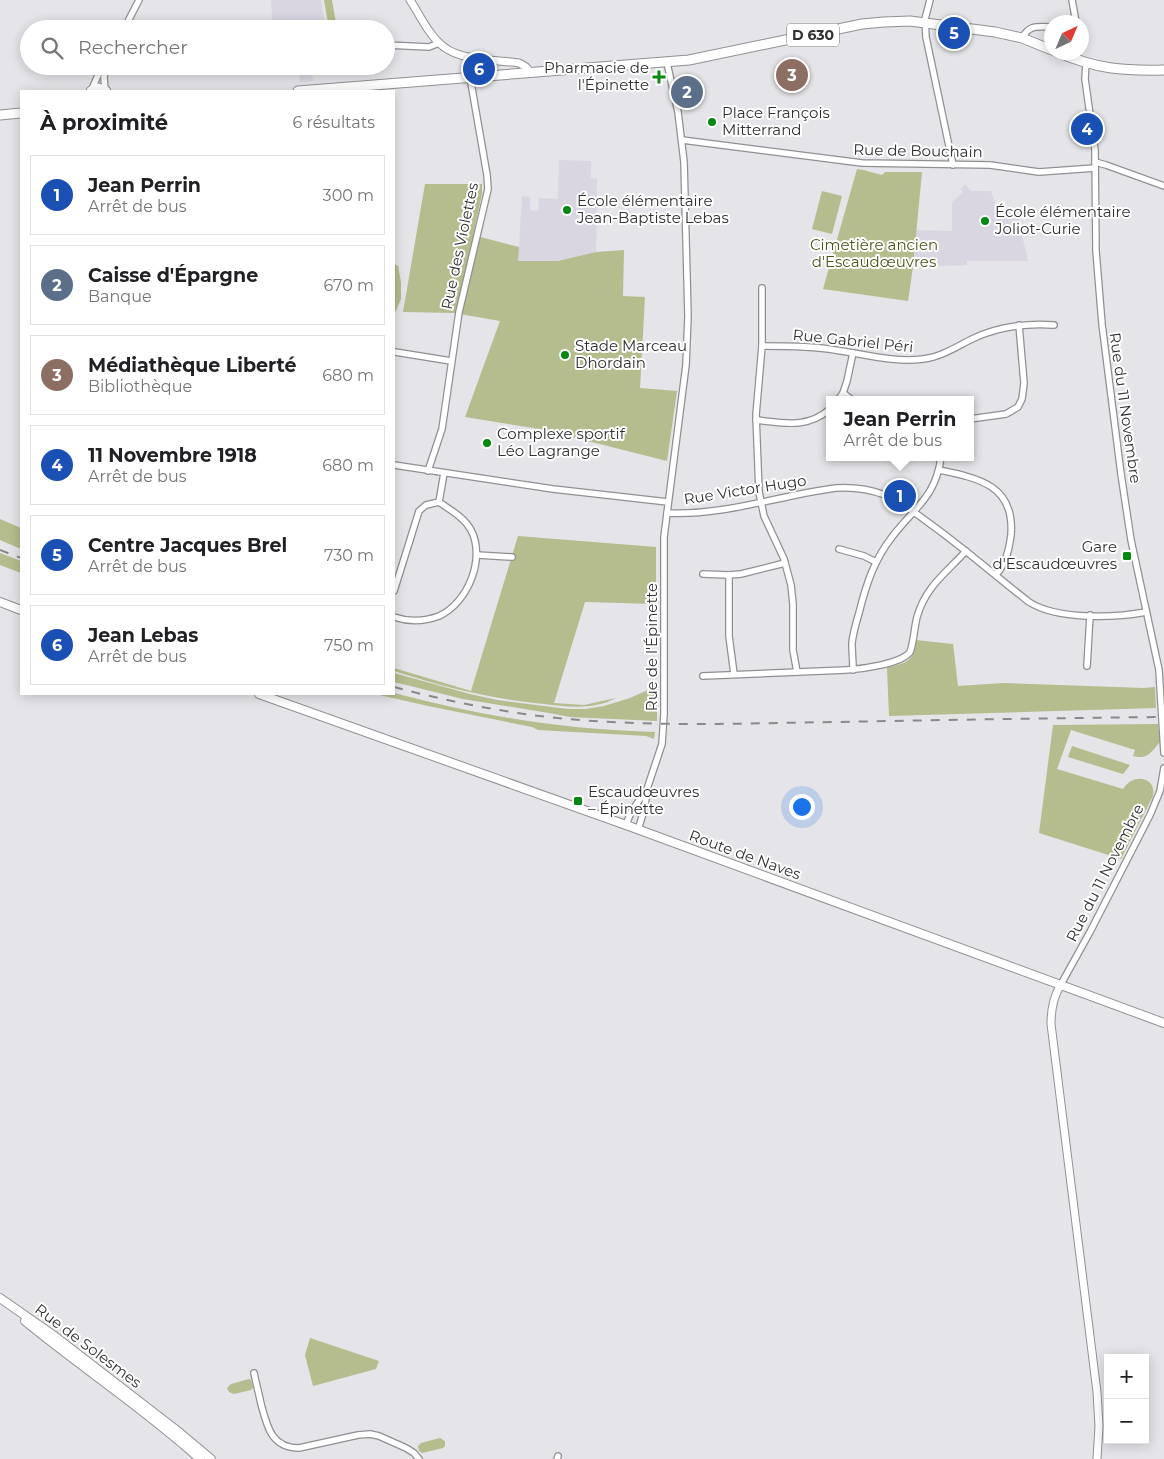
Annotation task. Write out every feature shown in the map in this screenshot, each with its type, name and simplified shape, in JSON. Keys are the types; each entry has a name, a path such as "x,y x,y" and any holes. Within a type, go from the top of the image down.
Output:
{"main road":[{"name":"D 630","path":"311,90 667,63 702,58 870,23 903,21 1000,32 1044,47"},
{"path":"1083,60 1086,63 1120,70 1164,70"},
{"path":"0,115 20,113"},
{"path":"0,602 20,610"},
{"name":"Route de Naves","path":"262,695 626,825 1164,1023"},
{"name":"Rue de Solesmes","path":"0,1298 44,1329 157,1419"},
{"path":"157,1419 200,1459"},
{"path":"157,1419 188,1439 210,1459"}],"street":[{"path":"129,20 139,0"},
{"path":"410,0 439,43 446,48 459,55 519,63 530,72"},
{"path":"930,0 925,23 926,37 953,165"},
{"path":"1072,0 1075,15"},
{"path":"1022,38 1030,28 1044,27"},
{"path":"395,45 429,47 439,43"},
{"name":"Rue de l'Épinette","path":"638,830 644,810 647,789 660,752 664,732 664,544 684,386 688,332 684,162 674,91 667,63"},
{"name":"Rue du 11 Novembre","path":"1086,63 1085,79 1094,143 1096,251 1102,324 1127,513 1159,670 1164,753"},
{"path":"91,90 98,75"},
{"path":"105,75 105,90"},
{"name":"Rue des Violettes","path":"428,471 442,429 459,312 488,185 470,78"},
{"name":"Rue de Bouchain","path":"682,140 862,163 990,165 1049,172 1095,165"},
{"path":"1095,165 1106,165 1164,186"},
{"path":"762,288 762,346 756,420 759,487 766,521 785,563 792,591 793,650 797,672"},
{"path":"974,419 1006,414 1018,407 1022,399 1024,383 1019,325"},
{"name":"Rue Gabriel Péri","path":"762,346 805,346 898,360 923,360 946,352 994,330 1019,325 1054,325"},
{"path":"395,352 452,361"},
{"path":"841,396 847,381 853,353"},
{"path":"843,393 847,396"},
{"path":"756,420 794,424 803,423 819,417 826,412"},
{"path":"854,670 853,635 868,580 876,562 891,538 929,494 939,470 940,461"},
{"path":"395,465 553,489 668,502"},
{"path":"939,470 985,482 1004,500 1010,516 1010,535 1006,559 996,575"},
{"path":"439,502 444,473"},
{"name":"Rue Victor Hugo","path":"667,513 719,509 829,489 852,488 872,491 896,501 914,513 966,551 1028,602 1039,608 1054,612 1090,615 1128,615 1146,612"},
{"path":"395,588 418,514 426,505 439,502 460,517 467,524 474,537 477,555 468,585 458,600 440,615 422,621 409,621 395,617"},
{"path":"839,549 864,556 876,562"},
{"path":"703,676 854,670 900,660 906,657 911,649 915,623 923,601 941,575 966,551"},
{"path":"477,555 512,557"},
{"path":"703,574 729,575 752,572 785,563"},
{"path":"729,575 729,636 734,674"},
{"path":"1087,666 1090,615"},
{"name":"Rue du 11 Novembre","path":"1060,986 1150,816 1160,791 1164,768"},
{"name":"Rue de l'Épinette","path":"626,825 647,789"},
{"path":"1060,986 1052,1005 1052,1024 1097,1392 1099,1434 1097,1459"},
{"path":"254,1373 266,1424 270,1433 281,1444 290,1448 299,1448 362,1434 370,1434 406,1448 419,1459"}],"shaded area":[{"path":"271,0 321,0 324,20 272,20"},
{"path":"299,75 312,75 313,81 300,82"},
{"name":"École élémentaire Jean-Baptiste Lebas","path":"559,160 591,161 591,178 597,179 596,252 558,261 518,261 522,196 530,197 530,210 538,211 539,198 558,199"},
{"name":"École élémentaire Joliot-Curie","path":"965,184 971,191 991,191 998,212 1017,213 1028,261 967,261 967,265 913,267 916,230 952,231 952,202 963,192 960,189"}],"green space":[{"path":"324,0 332,0 335,20 327,20"},
{"name":"Cimetière ancien d'Escaudœuvres","path":"857,169 882,175 885,172 922,172 908,301 823,289"},
{"name":"Stade Marceau Dhordain","path":"425,184 482,184 482,194 473,235 519,247 518,261 558,261 596,252 624,250 623,296 645,297 640,388 677,391 667,461 540,429 465,417 500,321 454,313 403,312"},
{"path":"822,191 842,196 832,234 812,229"},
{"path":"395,264 398,266 401,282 401,299 395,313"},
{"path":"0,519 20,528 20,549 0,540"},
{"path":"518,536 656,547 656,604 585,602 554,703 584,705 616,698 608,702 581,707 525,702 468,692 395,671 395,668 471,691"},
{"path":"0,553 20,561 20,573 0,565"},
{"path":"916,640 953,644 958,686 1004,683 1155,687 1156,708 889,716 887,668 908,660 915,648"},
{"path":"395,673 497,700 568,709 604,706 630,698 657,686 657,721 570,717 463,699 395,682"},
{"path":"395,693 459,709 556,725 655,732 654,739 646,736 538,730 532,727 379,695 395,695"},
{"path":"1158,724 1160,742 1149,754 1142,757 1133,756 1135,750 1071,730 1057,769 1123,789 1132,780 1143,779 1151,784 1153,796 1121,859 1039,833 1053,725"},
{"path":"1072,746 1130,765 1123,774 1068,757"},
{"path":"310,1338 379,1361 376,1369 313,1386 305,1355"},
{"path":"249,1379 253,1388 251,1390 234,1394 229,1392 227,1388 231,1384"},
{"path":"440,1438 445,1441 443,1448 422,1453 419,1451 418,1446 421,1443"}],"railway":[{"path":"0,550 20,558"},
{"path":"395,687 475,706 529,715 640,723 723,724 1164,717"}],"place":[{"name":"Centre Jacques Brel","path":"954,33"},
{"name":"Jean Lebas","path":"479,69"},
{"name":"Médiathèque Liberté","path":"792,75"},
{"name":"Pharmacie de l'Épinette","path":"659,77"},
{"name":"Caisse d'Épargne","path":"687,92"},
{"name":"Place François Mitterrand","path":"712,122"},
{"name":"11 Novembre 1918","path":"1087,129"},
{"name":"École élémentaire Jean-Baptiste Lebas","path":"567,210"},
{"name":"École élémentaire Joliot-Curie","path":"985,221"},
{"name":"Stade Marceau Dhordain","path":"565,355"},
{"name":"Complexe sportif Léo Lagrange","path":"487,443"},
{"name":"Jean Perrin","path":"900,496"},
{"name":"Gare d'Escaudœuvres","path":"1127,556"},
{"name":"Escaudœuvres – Épinette","path":"578,801"}]}
